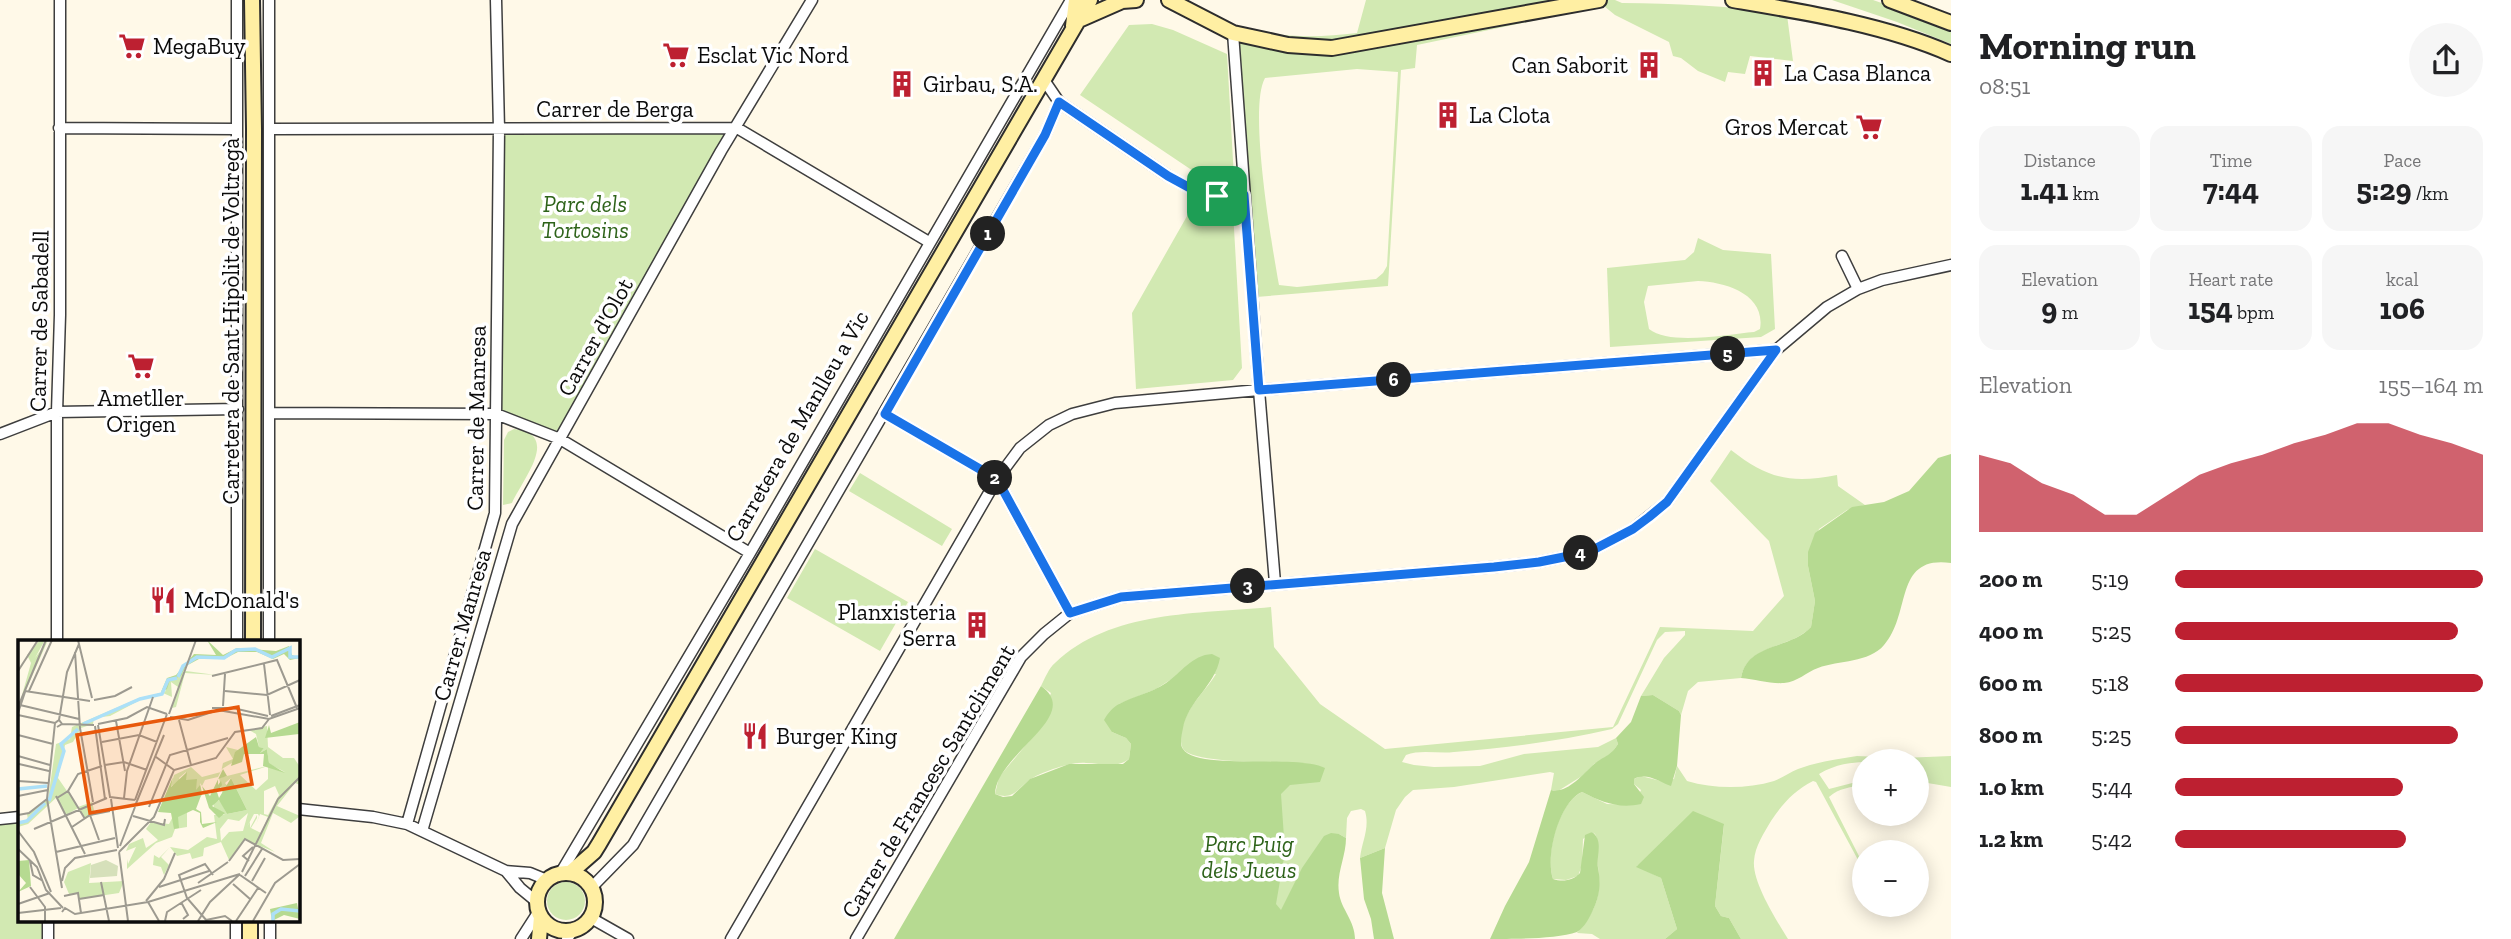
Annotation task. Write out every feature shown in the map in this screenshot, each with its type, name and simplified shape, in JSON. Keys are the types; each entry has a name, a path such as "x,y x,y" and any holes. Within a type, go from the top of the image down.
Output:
{"street":[{"name":"Carrer de Sabadell","path":"57,640 60,0"},
{"name":"Carretera de Sant Hipòlit de Voltregà","path":"237,0 237,640"},
{"name":"Carretera de Sant Hipòlit de Voltregà","path":"252,0 253,640"},
{"name":"Carretera de Sant Hipòlit de Voltregà","path":"269,0 269,640"},
{"name":"Carrer de Manresa","path":"407,824 495,513 499,129 496,0"},
{"name":"Carrer d'Olot","path":"560,439 714,163 811,0"},
{"name":"Carretera de Manlleu a Vic","path":"1074,0 1076,25"},
{"name":"Carretera de Manlleu a Vic","path":"559,876 750,553 929,242 1074,0"},
{"name":"Carretera de Manlleu a Vic","path":"590,886 594,852 1090,0"},
{"path":"1076,25 1112,5 1136,0"},
{"path":"1159,0 1170,0 1233,33 1288,45 1332,48 1599,0"},
{"path":"1733,0 1778,7 1918,39 1951,54"},
{"path":"1890,0 1951,23"},
{"path":"1233,33 1275,583"},
{"path":"1044,80 1059,102 1168,176 1190,188 1217,196 1244,195"},
{"path":"590,886 633,845 1045,135 1059,102"},
{"path":"58,128 236,129"},
{"path":"737,128 929,242"},
{"name":"Carrer de Berga","path":"269,129 737,128"},
{"path":"1842,256 1858,289"},
{"name":"Carrer de Francesc Santcliment","path":"856,939 1021,657 1070,613 1121,597 1494,567 1589,552 1633,529 1667,502 1776,350 1827,307 1858,289 1882,280 1951,265"},
{"path":"731,939 997,479 1020,448 1049,425 1072,414 1115,404 1259,390 1776,350"},
{"path":"0,434 57,411 238,409"},
{"path":"270,413 496,414 560,439 750,553"},
{"path":"885,414 997,479 1070,613"},
{"name":"Carrer Manresa","path":"422,831 512,524 560,439"},
{"path":"299,809 373,817 407,824 506,871 580,876 590,886 595,903 591,918 580,927 562,935 550,926 506,871"},
{"path":"299,816 318,812"},
{"path":"0,819 18,817"},
{"name":"Carretera de Manlleu a Vic","path":"559,876 594,852"},
{"path":"539,939 540,890 559,876"},
{"path":"521,939 539,910"},
{"path":"591,918 628,939"}],"green space":[{"path":"1366,0 1615,0 1622,3 1746,9 1787,15 1793,61 1750,56 1745,74 1728,72 1725,82 1698,71 1681,58 1673,56 1669,42 1615,15 1604,6 1417,45 1415,68 1401,70 1388,286 1256,297 1238,26 1297,36 1357,33","holes":["1357,69 1398,72 1387,266 1376,279 1297,287 1279,285 1260,146 1260,94 1265,78"]},
{"path":"1832,0 1873,0 1951,27 1951,44 1897,22"},
{"path":"1152,24 1173,30 1227,54 1234,178 1229,183 1211,183 1080,95 1129,25"},
{"name":"Parc dels Tortosins","path":"737,128 560,439 496,414 499,129"},
{"path":"1195,202 1233,211 1242,368 1233,380 1136,389 1132,313"},
{"path":"1698,238 1723,250 1771,254 1775,329 1761,337 1610,347 1607,268 1685,260 1694,252","holes":["1709,282 1731,287 1750,299 1757,307 1760,329 1754,332 1685,338 1658,334 1649,329 1644,302 1648,286"]},
{"path":"514,429 528,433 535,439 537,449 530,471 512,503 503,505 504,440 508,432"},
{"name":"Parc Puig dels Jueus","path":"1731,450 1744,460 1781,477 1806,479 1837,475 1838,486 1865,505 1847,510 1819,529 1808,566 1815,601 1811,627 1752,658 1741,678 1698,682 1688,691 1681,715 1653,695 1641,696 1664,658 1685,635 1685,631 1665,632 1657,640 1618,724 1612,729 1514,746 1406,755 1402,762 1414,765 1480,766 1524,754 1598,747 1616,738 1618,744 1611,754 1558,791 1551,790 1554,773 1550,772 1454,787 1413,790 1396,810 1385,848 1360,858 1366,829 1365,811 1351,811 1347,818 1346,838 1339,834 1331,874 1345,939 973,939 1285,762 1215,759 1190,754 1184,750 1181,739 1185,719 1216,674 1170,680 1156,689 1119,704 1112,732 1126,738 1131,744 1129,759 1124,762 1114,765 1082,763 1065,766 1033,777 1010,795 995,794 999,777 1036,733 1051,693 1041,686 1047,673 1077,646 1102,633 1157,618 1271,607 1274,647 1320,704 1385,749 1613,727 1660,627 1753,631 1784,596 1769,541 1710,481"},
{"path":"1951,454 1951,563 1933,563 1920,568 1912,577 1893,632 1884,645 1870,655 1826,665 1789,682 1773,683 1741,678 1745,666 1760,652 1792,640 1811,627 1815,601 1808,552 1815,533 1852,507 1884,502 1909,491 1938,458"},
{"path":"860,473 952,529 942,546 849,491"},
{"path":"815,549 908,602 880,651 787,598"},
{"name":"Parc Puig dels Jueus","path":"1212,654 1220,658 1217,668 1186,718 1181,742 1183,749 1192,756 1207,759 1294,762 1325,768 1320,782 1290,785 1281,794 1285,852 1276,904 1281,910 1302,868 1324,836 1339,834 1346,838 1339,893 1353,926 1355,939 894,939 1041,686 1051,698 1052,710 1046,723 1009,764 999,779 995,794 1012,796 1030,779 1069,764 1123,764 1129,759 1131,744 1126,738 1112,732 1104,720 1109,713 1119,704 1166,683 1198,658"},
{"path":"1653,695 1681,715 1677,766 1671,786 1648,777 1634,779 1634,784 1644,797 1641,804 1625,806 1610,804 1582,792 1567,807 1556,831 1551,869 1553,879 1556,880 1571,879 1580,873 1585,835 1592,832 1598,840 1599,889 1595,905 1582,928 1577,932 1558,936 1490,939 1529,862 1551,790 1568,786 1612,752 1618,744 1616,738 1631,722 1641,696"},
{"path":"1951,756 1951,787 1929,783 1929,757"},
{"path":"1852,757 1852,763 1819,774 1829,789 1852,783 1852,787 1829,797 1852,842 1852,849 1816,782 1813,781 1789,798 1775,815 1756,850 1754,870 1757,880 1788,939 1741,939 1729,918 1721,916 1715,906 1724,825 1637,866 1661,878 1677,929 1665,939 1600,939 1592,934 1577,933 1593,910 1598,894 1597,838 1592,832 1583,839 1582,865 1578,876 1566,880 1553,879 1551,857 1560,818 1566,807 1582,792 1607,804 1634,805 1641,790 1634,784 1634,779 1641,776 1661,781 1674,779 1677,766 1687,781 1708,786 1742,787 1764,784 1812,764"},
{"path":"1693,811 1724,824 1715,906 1721,916 1729,918 1741,939 1665,939 1677,929 1661,878 1636,867"},
{"path":"18,817 18,922 48,922 48,939 0,939 0,819"},
{"path":"1385,848 1382,893 1394,939 1374,939 1364,899 1360,858"},
{"path":"566,882 579,888 585,901 579,914 566,920 553,914 547,901 553,888"}],"place":[{"name":"MegaBuy","path":"132,46"},
{"name":"Esclat Vic Nord","path":"676,55"},
{"name":"Can Saborit","path":"1649,65"},
{"name":"La Casa Blanca","path":"1763,73"},
{"name":"Girbau, S.A.","path":"902,84"},
{"name":"La Clota","path":"1448,115"},
{"name":"Gros Mercat","path":"1869,127"},
{"name":"Ametller Origen","path":"141,366"},
{"name":"McDonald's","path":"163,600"},
{"name":"Planxisteria Serra","path":"977,625"},
{"name":"Burger King","path":"755,736"}],"route":[{"path":"1059,102 1168,176 1190,188 1217,196 1244,195 1259,390 1776,350 1667,502 1633,529 1589,552 1494,567 1121,597 1085,606 1070,613 997,479 885,414 1045,135 1059,102"}]}
